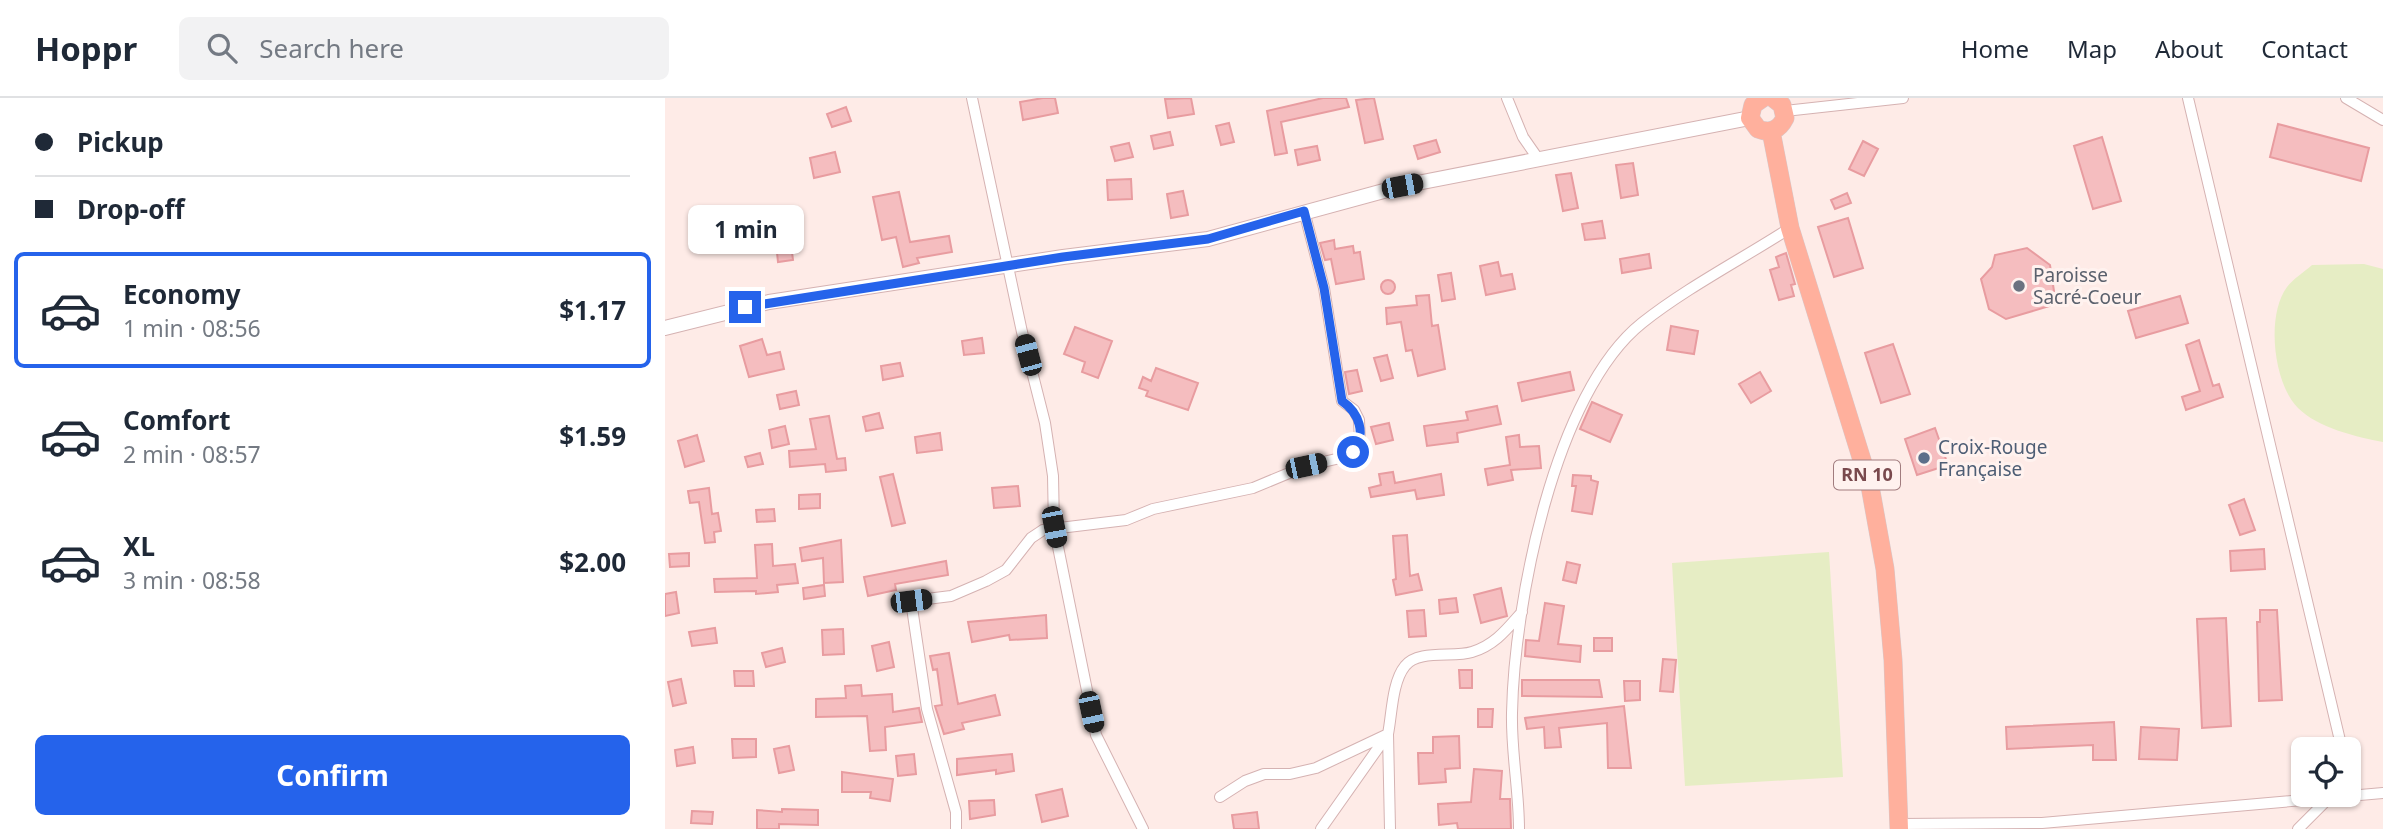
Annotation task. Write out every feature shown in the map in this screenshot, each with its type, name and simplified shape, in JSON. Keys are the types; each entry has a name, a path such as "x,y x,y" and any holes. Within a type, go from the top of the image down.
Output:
{"main road":[{"path":"1767,101 1782,124 1771,131 1758,129 1750,111 1767,101"},
{"name":"RN 10","path":"1771,131 1790,228 1873,500 1885,569 1892,647 1899,827"}],"street":[{"path":"972,98 1022,332 1045,423 1053,476 1054,527 1096,734 1143,829"},
{"path":"1507,98 1523,137 1539,160"},
{"path":"1767,101 1903,98"},
{"path":"2187,98 2339,737"},
{"path":"2346,98 2383,120"},
{"path":"665,328 769,302 1009,265 1208,239 1402,186 1751,118"},
{"path":"956,829 956,812 927,709 911,601 951,596 986,581 1006,570 1031,538 1054,527 1126,520 1153,509 1252,488 1306,466 1353,452 1360,443 1359,419 1354,410 1342,401 1324,288 1304,211"},
{"path":"1519,829 1519,797 1512,758 1512,709 1522,612 1543,514 1568,436 1596,376 1614,352 1642,323 1790,228"},
{"path":"1390,829 1388,734 1398,680 1405,666 1412,660 1471,653 1480,649 1497,640 1522,612"},
{"path":"1220,797 1245,781 1264,774 1290,774 1316,768 1388,734"},
{"path":"1321,829 1388,734"},
{"path":"2361,795 2383,793"},
{"path":"1899,827 2042,823 2291,803"},
{"path":"2298,829 2320,807"}],"green space":[{"path":"2364,264 2383,269 2383,442 2327,426 2306,415 2289,397 2275,349 2276,314 2280,299 2292,281 2312,265"},
{"path":"1829,552 1843,777 1685,786 1672,563"}],"building":[{"path":"1055,98 1058,113 1023,120 1020,102"},
{"path":"1191,98 1194,114 1168,118 1165,99"},
{"path":"1323,98 1346,98 1349,107 1281,122 1287,153 1275,155 1267,111"},
{"path":"1374,98 1383,139 1365,143 1356,100"},
{"path":"846,107 851,121 832,127 827,114"},
{"path":"1229,123 1234,142 1221,145 1216,126"},
{"path":"2278,124 2369,148 2361,181 2270,157"},
{"path":"1170,132 1173,145 1154,149 1151,136"},
{"path":"2102,137 2121,201 2093,209 2074,146"},
{"path":"1436,140 1440,152 1418,159 1414,146"},
{"path":"1863,141 1878,149 1864,176 1849,169"},
{"path":"1129,143 1133,157 1115,161 1111,147"},
{"path":"1317,146 1320,160 1298,165 1295,150"},
{"path":"835,152 840,172 814,178 810,158"},
{"path":"1633,163 1638,195 1621,198 1616,165"},
{"path":"1571,173 1578,208 1563,211 1556,175"},
{"path":"1131,179 1132,199 1108,200 1107,180"},
{"path":"1183,191 1188,215 1171,218 1167,194"},
{"path":"899,192 910,242 949,236 952,252 917,258 919,263 903,267 896,237 882,240 873,197"},
{"path":"1847,193 1851,203 1835,209 1831,200"},
{"path":"787,213 793,260 778,262 773,215"},
{"path":"1848,218 1863,268 1834,277 1818,227"},
{"path":"1602,221 1605,238 1585,240 1582,224"},
{"path":"1334,240 1335,249 1353,246 1354,253 1360,252 1364,279 1336,284 1331,259 1325,260 1320,243"},
{"name":"Paroisse Sacré-Coeur","path":"2027,248 2050,265 2056,304 2006,319 1989,309 1981,279 1992,267 1995,255"},
{"path":"1786,253 1795,284 1791,285 1794,296 1779,300 1770,270 1779,267 1776,257"},
{"path":"1649,254 1651,268 1622,273 1620,259"},
{"path":"1498,262 1501,276 1512,274 1515,289 1486,295 1480,266"},
{"path":"1451,273 1455,299 1442,301 1438,275"},
{"path":"1385,280 1391,280 1395,287 1391,294 1385,294 1381,290 1381,284"},
{"path":"1429,295 1432,326 1438,325 1445,369 1418,376 1412,350 1406,351 1401,322 1387,324 1386,308 1417,305 1416,296"},
{"path":"2180,296 2188,323 2136,338 2128,311"},
{"path":"1671,326 1698,331 1694,354 1667,350"},
{"path":"1075,327 1112,341 1098,378 1082,372 1085,362 1064,354"},
{"path":"982,338 984,353 964,355 962,341"},
{"path":"762,339 767,355 780,352 784,369 749,377 740,346"},
{"path":"2199,340 2213,386 2219,384 2223,397 2186,410 2182,397 2200,391 2186,345"},
{"path":"1893,344 1910,394 1881,403 1865,353"},
{"path":"1387,355 1393,378 1381,381 1374,358"},
{"path":"900,363 903,376 883,380 881,366"},
{"path":"1156,368 1198,383 1188,410 1146,396 1148,391 1139,388 1143,377 1151,381"},
{"path":"1357,370 1362,391 1349,394 1345,372"},
{"path":"1570,372 1574,390 1522,401 1518,383"},
{"path":"1760,372 1771,391 1751,403 1739,384"},
{"path":"796,391 799,405 780,409 777,395"},
{"path":"1592,402 1622,415 1610,442 1580,429"},
{"path":"1497,406 1501,424 1457,433 1458,442 1427,446 1424,426 1468,420 1466,412"},
{"path":"879,413 883,428 866,431 863,417"},
{"path":"829,416 837,459 845,458 846,470 826,472 825,464 790,467 789,451 816,449 810,419"},
{"path":"1389,423 1393,440 1376,444 1371,427"},
{"path":"785,426 789,444 772,448 769,430"},
{"path":"1935,428 1948,465 1917,475 1905,439"},
{"path":"940,433 942,450 917,453 915,437"},
{"path":"697,435 704,461 685,467 678,441"},
{"path":"1519,435 1520,447 1539,446 1541,468 1511,470 1513,480 1488,485 1485,469 1510,465 1506,437"},
{"path":"760,453 763,464 748,467 745,457"},
{"path":"1393,472 1395,483 1441,474 1444,495 1417,499 1415,490 1371,497 1369,488 1381,485 1379,474"},
{"path":"893,474 905,523 892,526 880,477"},
{"path":"1573,475 1591,476 1591,480 1598,482 1592,514 1572,511 1576,486 1572,486"},
{"path":"1018,486 1020,506 994,508 992,488"},
{"path":"709,488 712,514 718,513 721,531 714,532 715,542 705,543 699,502 690,503 688,491"},
{"path":"820,494 820,508 799,509 799,495"},
{"path":"2244,499 2255,530 2240,535 2229,505"},
{"path":"774,509 775,521 757,522 756,510"},
{"path":"1407,535 1410,576 1418,574 1422,590 1396,595 1393,580 1396,579 1393,536"},
{"path":"841,540 843,582 824,583 823,558 802,561 800,548"},
{"path":"772,544 773,566 795,564 798,583 777,585 778,592 715,592 714,579 757,578 755,545"},
{"path":"2264,549 2265,569 2231,571 2230,551"},
{"path":"689,553 689,566 670,567 669,554"},
{"path":"946,561 948,575 895,584 896,590 868,596 864,577"},
{"path":"1567,562 1580,565 1576,583 1563,580"},
{"path":"824,585 825,596 804,599 803,588"},
{"path":"1501,588 1507,616 1481,623 1474,595"},
{"path":"676,592 679,613 665,616 665,594"},
{"path":"1456,598 1458,612 1440,614 1439,600"},
{"path":"1545,603 1564,606 1558,644 1581,646 1580,662 1525,656 1526,640 1539,641"},
{"path":"1424,610 1426,636 1409,637 1407,611"},
{"path":"2260,610 2277,610 2282,700 2259,701 2257,622 2260,622"},
{"path":"1046,615 1047,638 1010,640 1009,635 972,642 968,622"},
{"path":"2226,618 2231,726 2202,728 2197,619"},
{"path":"715,628 717,643 692,646 689,632"},
{"path":"843,629 844,654 823,655 822,630"},
{"path":"1594,638 1612,638 1612,651 1594,651"},
{"path":"889,642 894,667 877,671 872,646"},
{"path":"782,648 785,662 766,667 762,653"},
{"path":"949,653 958,704 995,695 1000,715 962,723 964,729 944,734 935,706 942,705 937,669 933,670 930,656"},
{"path":"1663,659 1676,660 1673,692 1660,691"},
{"path":"1459,670 1472,670 1472,688 1460,688"},
{"path":"734,671 753,671 754,686 735,686"},
{"path":"681,679 686,703 673,706 668,682"},
{"path":"1522,680 1599,680 1602,697 1522,696"},
{"path":"1624,681 1640,681 1640,700 1625,701"},
{"path":"861,685 862,696 892,694 893,712 919,708 922,722 885,727 886,750 870,751 867,716 816,717 816,699 846,698 845,686"},
{"path":"1624,706 1631,768 1608,768 1607,723 1559,728 1561,747 1545,748 1544,727 1527,729 1525,718"},
{"path":"1478,709 1493,709 1492,727 1478,727"},
{"path":"2114,722 2116,760 2093,760 2093,745 2007,749 2006,727"},
{"path":"2141,727 2179,729 2177,760 2139,759"},
{"path":"1459,736 1460,768 1445,769 1446,782 1419,784 1418,753 1433,753 1433,737"},
{"path":"732,739 756,739 756,757 733,758"},
{"path":"789,746 794,770 779,773 774,749"},
{"path":"693,747 695,763 677,766 675,750"},
{"path":"914,754 916,774 898,776 896,756"},
{"path":"1012,754 1014,771 996,774 996,770 957,775 957,759"},
{"path":"1474,769 1502,771 1500,799 1510,799 1511,829 1458,829 1457,823 1439,825 1438,804 1471,802"},
{"path":"842,772 893,779 890,801 870,798 871,792 842,792"},
{"path":"1062,789 1068,816 1042,822 1036,795"},
{"path":"994,800 995,815 970,819 969,801"},
{"path":"782,809 818,810 818,825 779,824 779,829 757,829 757,810 782,812"},
{"path":"692,811 713,812 712,824 691,823"},
{"path":"1257,812 1259,829 1234,829 1232,815"}],"place":[{"name":"Paroisse Sacré-Coeur","path":"2019,286"},
{"name":"Croix-Rouge Française","path":"1924,458"}],"route":[{"path":"745,307 1063,257 1208,239 1304,211 1324,288 1342,401 1354,410 1359,419 1360,443 1353,452"}]}
